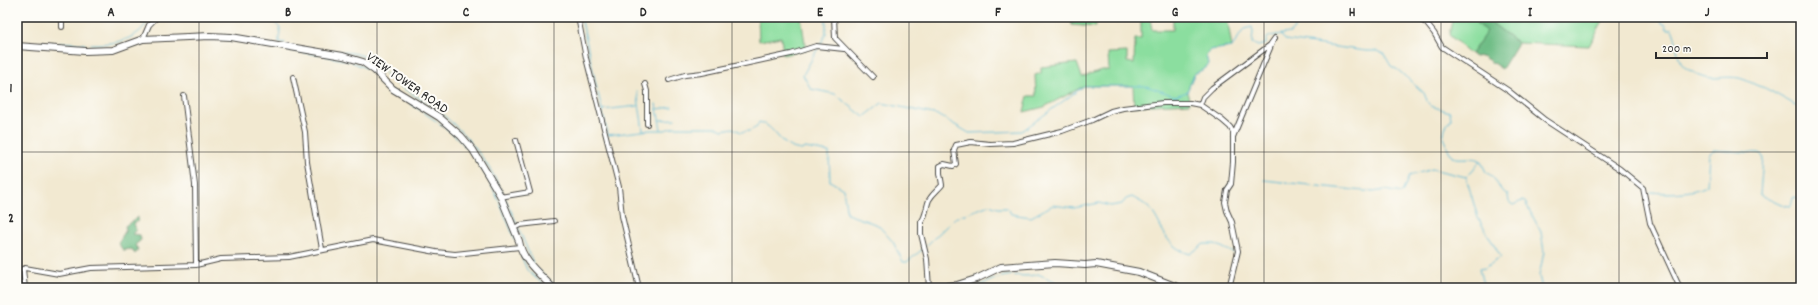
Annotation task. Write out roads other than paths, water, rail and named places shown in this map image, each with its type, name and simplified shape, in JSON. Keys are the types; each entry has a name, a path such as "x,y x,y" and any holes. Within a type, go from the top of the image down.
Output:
{"street":[{"path":"62,17 62,27"},
{"path":"142,39 149,25 157,17"},
{"path":"578,17 586,58 618,187 622,216 639,288"},
{"path":"834,17 835,38 844,49 873,77"},
{"path":"1417,17 1434,33 1442,47 1509,91 1545,120 1620,169 1643,188 1650,223 1680,288"},
{"name":"VIEW TOWER ROAD","path":"17,46 85,51 113,50 142,39 210,36 231,37 343,56 362,62 374,70 393,89 434,114 461,136 473,150 500,197 514,228 520,247 532,268 553,288"},
{"path":"1200,105 1202,97 1212,88 1270,45 1274,39 1233,137"},
{"path":"669,80 685,75 702,73 791,54 816,46 844,49"},
{"path":"294,76 305,132 307,162 322,250"},
{"path":"645,84 647,91 647,124"},
{"path":"184,96 195,186 196,265"},
{"path":"1180,288 1140,272 1096,264 1085,265 1055,263 1001,267 976,279 957,285 929,288 927,259 921,234 921,222 925,218 927,205 934,192 942,185 940,166 944,164 953,166 956,164 954,150 956,145 971,142 1005,144 1019,142 1062,131 1111,111 1123,108 1163,103 1190,103 1200,105 1230,126 1233,137 1234,162 1231,184 1227,190 1225,202 1232,222 1238,251 1229,288"},
{"path":"500,197 530,192 516,140"},
{"path":"514,228 520,225 554,221"},
{"path":"17,271 25,269 59,274 91,268 196,265 221,259 289,257 373,240 436,252 455,254 520,247"},
{"path":"25,269 25,288"}],"waterway":[{"path":"91,44 110,43 129,38 140,31 153,17"},
{"path":"269,17 280,28 279,42 285,43"},
{"path":"581,17 597,89"},
{"path":"820,45 826,34 826,17"},
{"path":"818,48 803,75 811,89 835,94 864,117 882,103 938,115 969,133 1022,131 1084,86 1146,86 1175,96 1187,92 1194,74 1206,68 1208,63 1206,56 1210,50 1232,47 1244,29 1252,27 1252,43 1258,46 1266,44 1266,39 1270,36 1290,33 1304,17"},
{"path":"1660,17 1662,23 1666,25 1667,29 1672,29 1680,61 1686,68 1698,75 1710,78 1732,77 1742,79 1765,88 1801,108"},
{"path":"1281,35 1285,40 1366,51 1378,51 1384,54 1391,66 1398,70 1424,93 1428,103 1431,106 1450,112 1451,119 1445,128 1443,138 1452,157 1473,158 1480,160 1486,172 1493,177 1501,190 1508,195 1509,202 1513,205 1522,201 1525,202 1541,232 1544,252 1539,276 1542,288"},
{"path":"60,42 85,44"},
{"path":"289,50 318,55"},
{"path":"330,51 347,52 368,58 398,85 428,103 444,115 464,135 482,157 504,195"},
{"path":"325,56 349,61"},
{"path":"352,62 366,68"},
{"path":"392,91 404,99"},
{"path":"637,91 643,130"},
{"path":"598,93 608,135 650,130 665,130 674,127 717,127 722,130 733,128 741,132 749,131 757,127 759,122 767,125 791,147 801,150 805,148 829,152 830,181 843,189 847,214 878,225 893,242 903,262 907,262 924,248"},
{"path":"410,103 451,132 472,154 494,189 515,240"},
{"path":"656,104 661,129"},
{"path":"602,110 638,106"},
{"path":"658,109 672,107"},
{"path":"660,120 675,119"},
{"path":"1651,192 1680,192 1707,186 1709,154 1713,150 1760,153 1763,157 1760,195 1781,205 1791,206 1793,197 1801,198"},
{"path":"1480,162 1466,177 1478,218 1501,257 1485,268 1479,269 1484,288"},
{"path":"1264,180 1373,192 1385,190 1402,193 1409,176 1432,169 1466,177"},
{"path":"926,246 955,218 989,205 998,208 1008,208 1011,214 1031,217 1053,205 1074,208 1099,203 1110,206 1122,204 1126,199 1132,197 1148,207 1158,221 1168,240 1181,250 1190,254 1204,244 1215,244 1234,253"},
{"path":"505,198 517,224"},
{"path":"518,227 533,263"},
{"path":"521,255 527,270 547,288"},
{"path":"537,268 557,288"},
{"path":"974,288 1002,277 1030,276 1038,274 1070,288"}]}
